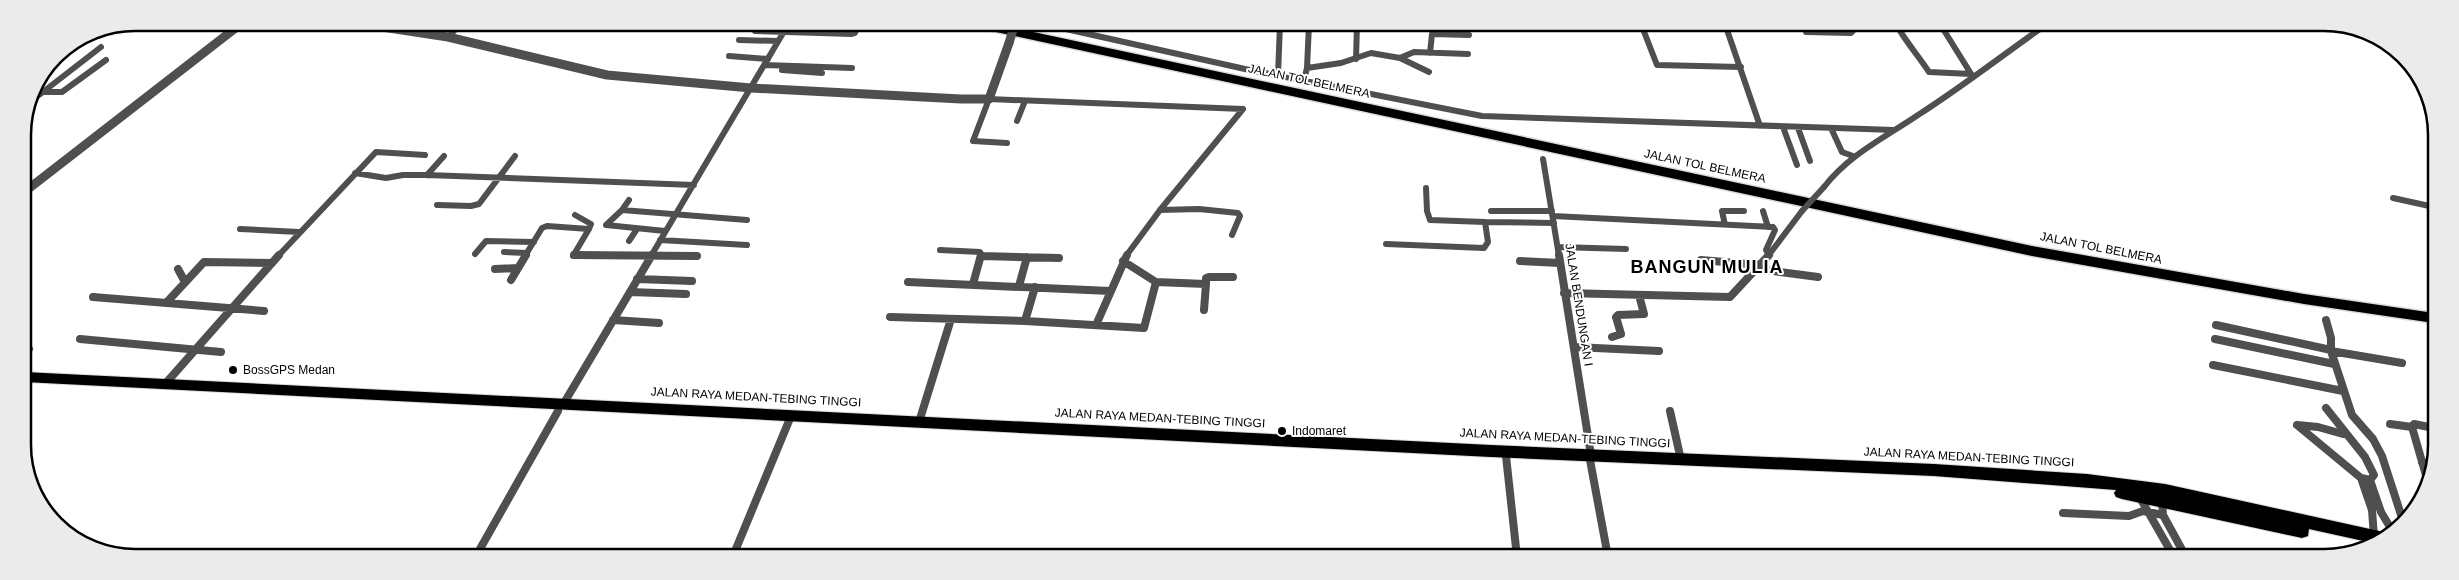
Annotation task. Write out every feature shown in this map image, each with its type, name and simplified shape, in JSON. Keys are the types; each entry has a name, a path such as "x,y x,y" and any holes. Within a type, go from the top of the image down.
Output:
{"highway":[{"name":"JALAN TOL BELMERA","path":"1012,31 2040,249 2294,298 2428,317"},
{"name":"JALAN TOL BELMERA","path":"1036,31 2040,249 2302,293 2428,311"},
{"name":"JALAN RAYA MEDAN-TEBING TINGGI","path":"31,377 1506,456 1681,460 1934,470 2087,480 2165,490 2265,513 2306,532 2326,531"},
{"name":"JALAN RAYA MEDAN-TEBING TINGGI","path":"31,384 561,407"},
{"name":"JALAN RAYA MEDAN-TEBING TINGGI","path":"790,419 919,422 1591,458 2099,490 2138,496 2162,508 2287,523 2369,538"}],"street":[{"path":"31,187 232,31"},
{"path":"409,31 448,37 607,75 751,88 932,98 1242,109 1160,210 1123,261 1096,325"},
{"path":"448,37 454,31"},
{"path":"756,31 852,34 856,31"},
{"path":"1007,142 973,140 1013,31"},
{"path":"1076,31 1278,75 1482,116 1894,130"},
{"path":"1278,75 1280,31"},
{"path":"1304,80 1307,68 1309,31"},
{"path":"1356,59 1357,31"},
{"path":"1644,31 1657,65 1741,67"},
{"path":"1728,31 1760,126"},
{"path":"1806,32 1853,31"},
{"path":"1900,31 1905,41 1913,47 1929,72 1972,76"},
{"path":"1944,31 1972,76"},
{"path":"1564,293 1728,298 1733,296 1759,267 1802,210 1839,168 1853,156 1920,115 2037,31"},
{"path":"480,549 561,407 783,32"},
{"path":"1430,53 1432,34 1469,35"},
{"path":"739,40 778,41"},
{"path":"40,95 101,47"},
{"path":"1400,58 1410,52 1468,54"},
{"path":"1307,68 1332,65 1356,59 1362,55 1380,53 1400,58 1429,72"},
{"path":"729,56 822,73"},
{"path":"42,93 62,92 106,60"},
{"path":"765,64 852,68"},
{"path":"1017,121 1025,101"},
{"path":"1782,127 1797,165"},
{"path":"1798,128 1810,161"},
{"path":"1831,128 1842,152 1853,156"},
{"path":"166,383 198,350 299,232 377,152 425,155"},
{"path":"428,175 444,156"},
{"path":"437,204 478,205 515,156"},
{"name":"JALAN BENDUNGAN I","path":"1543,159 1607,549"},
{"path":"355,173 386,178 403,175 428,175 694,185"},
{"path":"1426,188 1430,220 1485,222 1553,217"},
{"path":"2393,198 2428,206"},
{"path":"629,200 606,226 665,231"},
{"path":"622,210 747,220"},
{"path":"1160,210 1238,213 1240,216 1232,235"},
{"path":"1490,211 1553,217 1768,227 1775,229 1766,247 1768,253"},
{"path":"1726,225 1722,211 1744,211"},
{"path":"1763,211 1768,227"},
{"path":"575,215 591,224 573,256 697,256"},
{"path":"1386,244 1484,248 1488,242 1485,222"},
{"path":"511,280 542,228 547,226 589,228"},
{"path":"629,241 637,228"},
{"path":"240,229 299,232"},
{"path":"660,240 747,245"},
{"path":"475,254 486,241 534,242"},
{"path":"1558,247 1626,249"},
{"path":"940,250 979,251 982,256"},
{"path":"504,252 528,253"},
{"path":"982,256 1059,258"},
{"path":"972,284 982,256"},
{"path":"1019,286 1027,258"},
{"path":"1701,260 1818,277"},
{"path":"1123,261 1156,282 1206,284"},
{"path":"1520,261 1560,263"},
{"path":"167,302 206,262 272,263"},
{"path":"495,269 518,268"},
{"path":"178,269 185,282"},
{"path":"1204,310 1206,278 1233,277"},
{"path":"637,279 692,281"},
{"path":"908,282 1110,291"},
{"path":"890,317 1025,321 1144,328 1156,282"},
{"path":"1025,321 1036,287"},
{"path":"630,292 686,294"},
{"path":"1612,337 1622,334 1616,317 1618,315 1644,314 1639,295"},
{"path":"93,297 235,307 264,312"},
{"path":"919,422 951,319"},
{"path":"613,320 659,323"},
{"path":"2326,320 2331,338 2334,364 2352,415 2373,439 2382,456 2401,514"},
{"path":"2216,325 2402,363"},
{"path":"80,339 220,352"},
{"path":"2215,339 2334,364"},
{"path":"1574,347 1659,351"},
{"path":"2213,365 2343,391"},
{"path":"2326,408 2345,435 2362,451 2370,464 2374,474 2366,479"},
{"path":"1670,411 1681,460"},
{"path":"736,549 790,419"},
{"path":"2390,424 2412,427 2414,424 2420,424 2428,426"},
{"path":"2345,435 2318,427 2296,426 2366,479 2376,511 2388,526"},
{"path":"2412,427 2424,470"},
{"path":"1506,456 1517,549"},
{"path":"2422,462 2426,463"},
{"path":"2138,496 2169,549"},
{"path":"2063,513 2129,516 2139,511 2148,512 2162,508 2182,549"},
{"path":"2373,536 2376,511"}],"place":[{"name":"BossGPS Medan","path":"233,370"},
{"name":"Indomaret","path":"1282,431"}],"district":[{"name":"BANGUN MULIA","path":"1707,267"}]}
